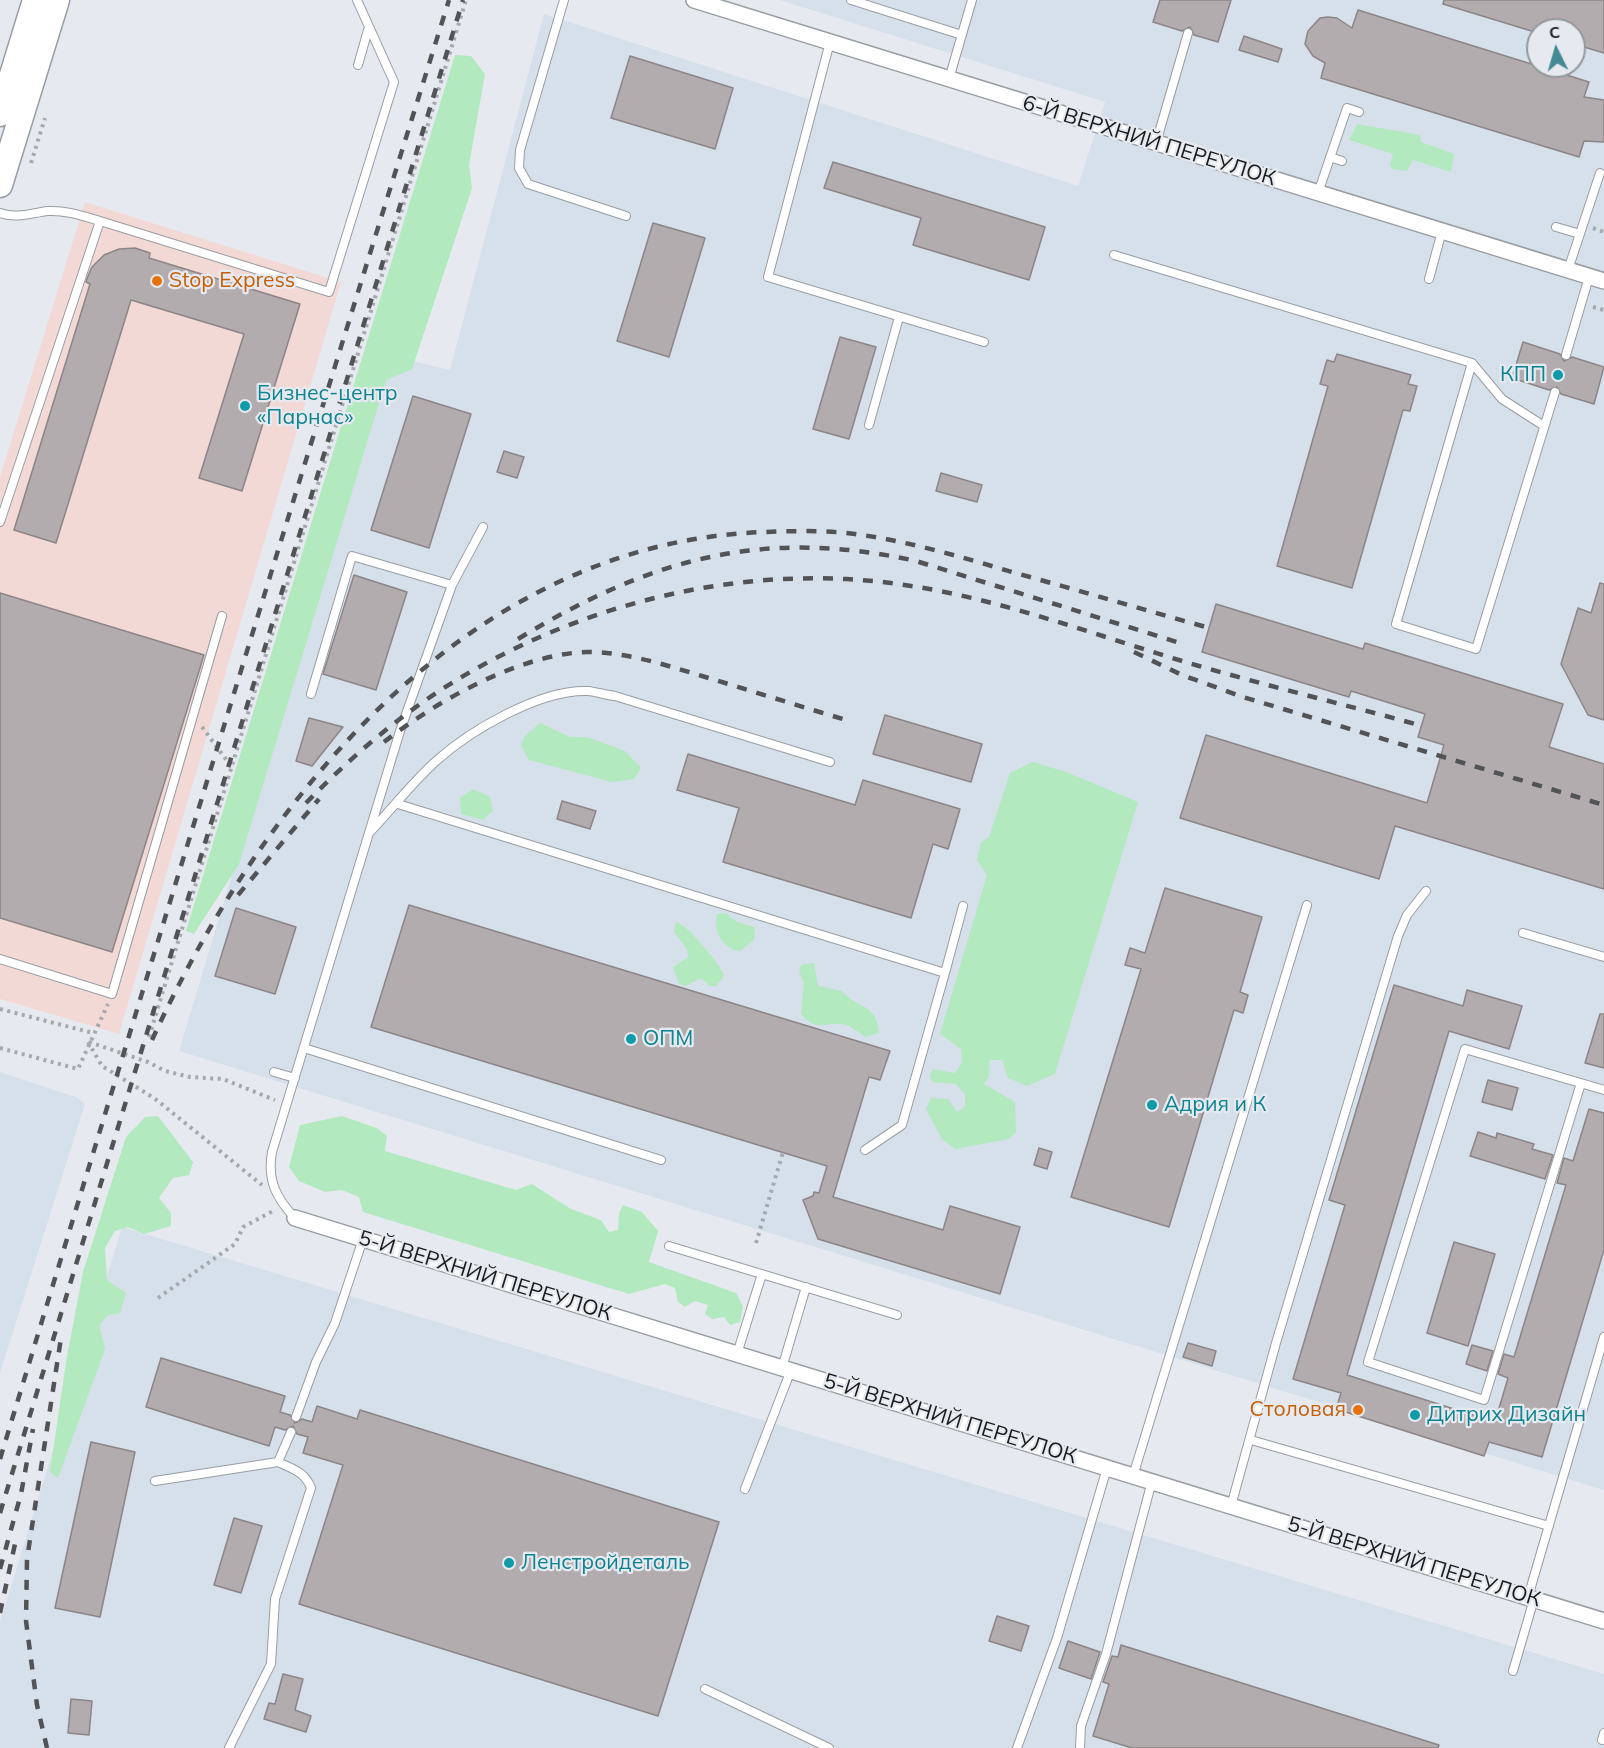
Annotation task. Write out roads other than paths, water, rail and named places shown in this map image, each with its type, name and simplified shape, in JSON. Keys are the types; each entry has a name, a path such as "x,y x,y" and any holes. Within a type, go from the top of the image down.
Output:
{"main road":[{"path":"0,114 35,0"},
{"path":"0,185 57,0"}],"street":[{"name":"6-Й ВЕРХНИЙ ПЕРЕУЛОК","path":"693,0 1597,279"},
{"name":"5-Й ВЕРХНИЙ ПЕРЕУЛОК","path":"295,1218 1604,1621"}],"lane":[{"path":"0,213 11,217 49,211 75,214 329,292 394,82 376,40 368,30 357,0"},
{"path":"564,0 520,150 519,168 528,184 626,216"},
{"path":"851,0 962,35"},
{"path":"949,79 972,0"},
{"path":"358,65 368,30"},
{"path":"1156,143 1188,33"},
{"path":"831,42 768,277 984,342"},
{"path":"1318,193 1347,108 1359,112"},
{"path":"1330,157 1342,161"},
{"path":"1568,270 1600,173"},
{"path":"0,522 100,221"},
{"path":"1556,227 1580,234"},
{"path":"1429,279 1442,231"},
{"path":"1114,255 1472,363 1502,399 1544,426"},
{"path":"1566,355 1597,279"},
{"path":"868,425 899,317"},
{"path":"1472,363 1396,624 1476,649 1555,392"},
{"path":"295,1218 283,1206 276,1194 270,1165 286,1104 400,731 452,585 483,527"},
{"path":"311,694 352,556 452,585"},
{"path":"0,959 112,994 222,616"},
{"path":"368,835 436,761 463,740 528,705 563,693 587,691 615,696 831,762"},
{"path":"398,804 945,973"},
{"path":"1231,1506 1276,1343 1398,936 1407,915 1426,891"},
{"path":"1133,1476 1307,905"},
{"path":"865,1150 902,1125 963,906"},
{"path":"1523,933 1604,957"},
{"path":"304,1048 661,1160"},
{"path":"1581,1083 1484,1400 1368,1362 1465,1049 1581,1083 1604,1090"},
{"path":"274,1072 295,1078"},
{"path":"296,1417 316,1362 335,1323 363,1239"},
{"path":"669,1246 897,1315"},
{"path":"737,1354 762,1274"},
{"path":"745,1489 786,1369 806,1287"},
{"path":"1514,1671 1549,1526 1604,1336"},
{"path":"278,1462 291,1432"},
{"path":"1251,1440 1549,1526"},
{"path":"155,1481 278,1462 300,1472 307,1478 310,1488 275,1599 271,1664 229,1748"},
{"path":"1017,1748 1057,1638 1107,1468"},
{"path":"1080,1748 1081,1726 1106,1654 1152,1481"},
{"path":"705,1689 829,1748"}],"railway":[{"path":"0,1459 449,0"},
{"path":"0,1513 463,0"},
{"path":"152,1040 199,948 254,858 318,773 391,697 472,632 561,581 659,547 764,532 832,532 875,537 934,550 1206,627"},
{"path":"518,639 614,588 661,570 709,557 757,550 807,548 860,551 916,561 1177,642"},
{"path":"306,803 341,768 418,705 460,678 510,651 562,628 615,609 671,594 727,584 784,579 841,579 936,590 1012,608 1199,666 1419,725"},
{"path":"384,742 405,726 480,682 534,661 587,652 650,661 843,719"},
{"path":"1134,652 1182,675 1243,697 1604,805"},
{"path":"238,895 319,799"},
{"path":"47,1748 37,1705 26,1621 27,1559 61,1338"},
{"path":"0,1569 21,1494 33,1429"},
{"path":"0,1613 15,1544"}],"place":[{"name":"Stop Express","path":"157,281"},
{"name":"КПП","path":"1558,375"},
{"name":"Бизнес-центр «Парнас»","path":"245,406"},
{"name":"ОПМ","path":"631,1039"},
{"name":"Адрия и К","path":"1152,1105"},
{"name":"Столовая","path":"1358,1410"},
{"name":"Дитрих Дизайн","path":"1415,1415"},
{"name":"Ленстройдеталь","path":"509,1563"}]}
